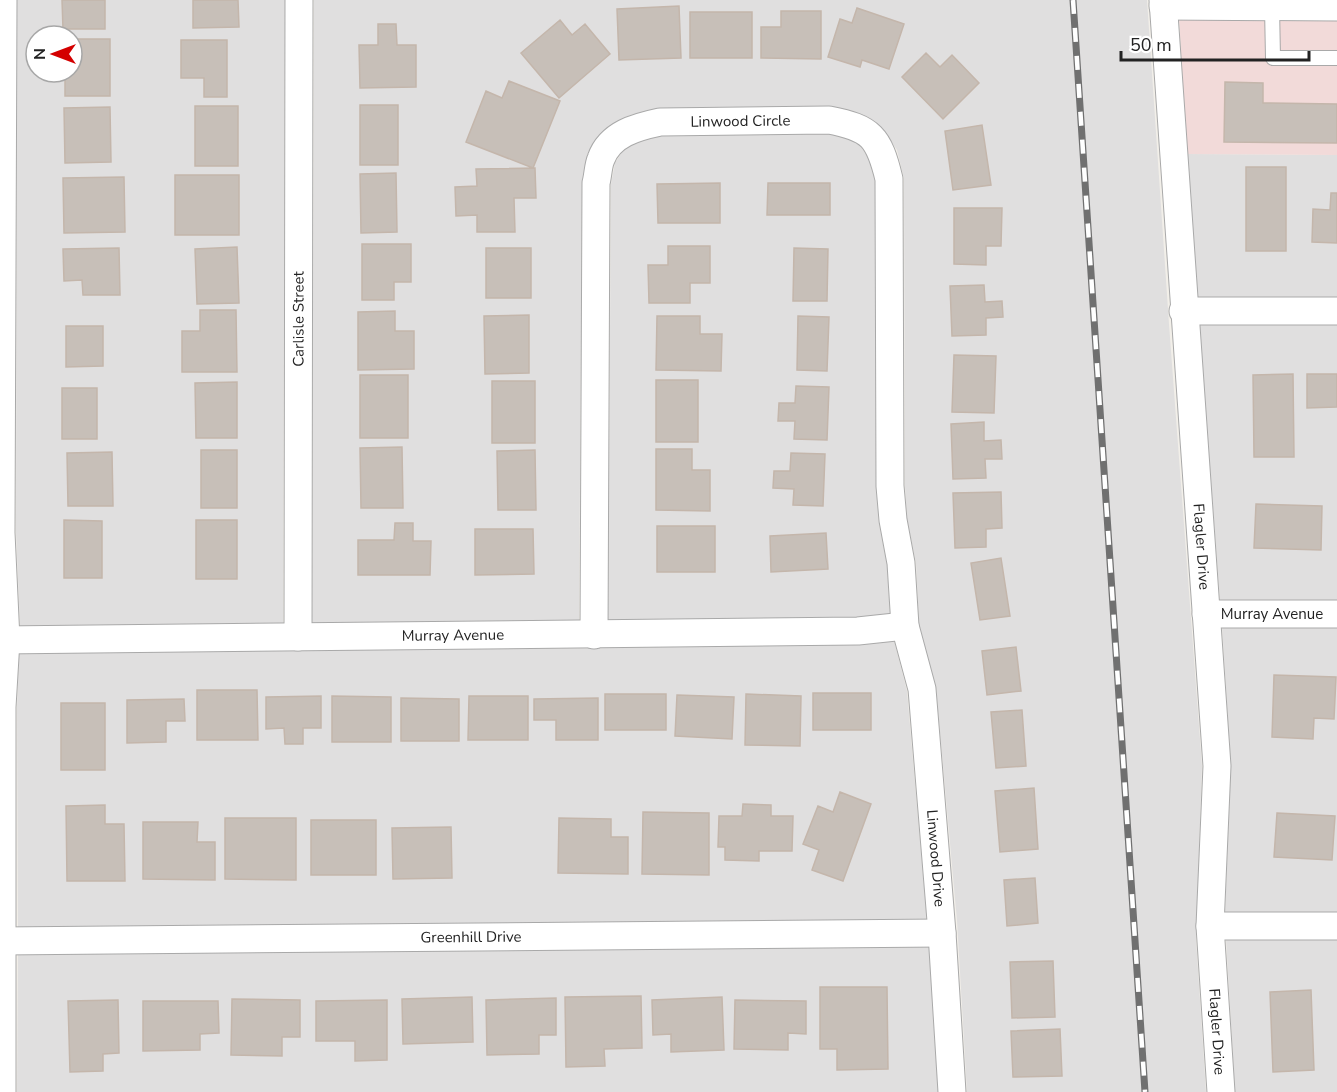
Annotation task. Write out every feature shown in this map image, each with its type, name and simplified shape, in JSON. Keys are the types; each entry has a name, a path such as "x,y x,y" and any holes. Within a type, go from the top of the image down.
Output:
{"street":[{"path":"2,1092 3,0"},
{"name":"Carlisle Street","path":"298,637 299,0"},
{"path":"1163,3 1337,7"},
{"name":"Flagler Drive","path":"1163,3 1217,766 1210,926 1221,1092"},
{"name":"Linwood Circle","path":"594,635 596,183 601,159 614,140 634,127 660,122 829,120 852,124 870,135 883,153 889,179 890,486 893,520 901,563 905,626"},
{"path":"1183,311 1337,310"},
{"name":"Murray Avenue","path":"1206,614 1337,614"},
{"name":"Murray Avenue","path":"3,640 858,631 905,626"},
{"name":"Linwood Drive","path":"905,626 922,689 942,933 952,1092"},
{"path":"1210,926 1337,926"},
{"name":"Greenhill Drive","path":"2,941 942,933"}],"lane":[{"path":"1272,7 1273,58 1337,58"}],"shaded area":[{"path":"17,0 285,0 283,625 20,626 16,532"},
{"path":"314,0 1147,0 1202,766 1196,939 1206,1092 967,1092 957,921 936,688 919,624 916,563 907,519 904,179 897,150 882,128 855,112 829,107 660,109 631,115 605,129 588,152 582,183 579,622 312,624"},
{"path":"1179,19 1337,20 1337,155 1187,154"},
{"path":"827,133 847,136 859,144 869,158 875,180 876,486 879,523 887,565 890,614 857,618 608,622 611,184 615,163 624,149 640,139 662,135"},
{"path":"1187,154 1337,155 1337,298 1197,298"},
{"path":"1337,323 1337,601 1220,601 1199,324"},
{"path":"1222,627 1337,627 1337,913 1225,913 1231,766"},
{"path":"894,640 907,691 927,921 18,928 17,707 19,652 608,648 858,644"},
{"path":"1226,939 1337,939 1337,1092 1235,1092"},
{"path":"929,947 938,1092 17,1092 18,954"}],"building":[{"path":"62,0 105,0 105,29 84,29 84,24 63,24"},
{"path":"193,0 238,0 239,27 193,28"},
{"path":"679,6 681,58 619,60 617,9"},
{"path":"857,8 904,24 889,69 862,60 860,67 828,57 840,19 852,23"},
{"path":"781,11 821,11 821,59 761,58 761,27 781,27"},
{"path":"690,12 752,12 752,58 690,58"},
{"path":"560,20 572,35 585,24 610,54 559,98 521,53"},
{"path":"378,24 396,24 397,45 416,45 416,87 360,88 359,45 378,45"},
{"path":"84,39 110,39 110,96 65,96 65,84 84,84"},
{"path":"181,40 227,40 227,97 204,97 204,78 181,78"},
{"path":"926,53 940,67 952,55 979,83 943,119 902,77"},
{"path":"509,81 560,101 533,168 466,142 486,91 502,98"},
{"path":"1225,82 1263,83 1263,103 1337,104 1337,143 1224,142"},
{"path":"360,105 398,105 398,165 360,165"},
{"path":"195,106 238,106 238,166 195,166"},
{"path":"110,107 111,162 65,163 64,108"},
{"path":"982,125 991,185 953,190 945,131"},
{"path":"1246,167 1286,167 1286,251 1246,251"},
{"path":"535,168 536,198 514,198 515,232 477,232 477,215 456,216 455,187 477,186 476,169"},
{"path":"396,173 397,232 361,233 360,174"},
{"path":"175,175 239,175 239,235 175,235"},
{"path":"124,177 125,232 64,233 63,178"},
{"path":"720,183 720,223 658,223 657,184"},
{"path":"768,183 830,183 830,215 767,215"},
{"path":"1331,193 1337,193 1337,243 1312,242 1313,209 1330,210"},
{"path":"954,208 1002,208 1001,246 986,246 986,265 954,264"},
{"path":"362,244 411,244 411,282 394,282 394,300 362,300"},
{"path":"668,246 710,246 710,283 690,283 690,303 649,303 648,265 668,265"},
{"path":"237,247 239,303 197,304 195,249"},
{"path":"119,248 120,295 83,295 82,280 64,281 63,249"},
{"path":"486,248 531,248 531,298 486,298"},
{"path":"794,248 828,249 827,301 793,301"},
{"path":"984,285 985,302 1002,301 1003,317 986,318 986,335 952,336 950,286"},
{"path":"200,310 236,310 237,372 182,372 182,331 200,331"},
{"path":"395,311 395,331 414,331 414,369 358,370 358,312"},
{"path":"529,315 529,373 485,374 484,316"},
{"path":"657,316 700,316 700,334 722,334 721,371 656,370"},
{"path":"798,316 829,317 827,371 797,370"},
{"path":"66,326 103,326 103,366 66,367"},
{"path":"954,355 996,356 994,413 952,412"},
{"path":"1293,374 1294,457 1254,457 1253,375"},
{"path":"1307,374 1337,374 1337,407 1307,408"},
{"path":"360,375 408,375 408,438 360,438"},
{"path":"656,380 698,380 698,442 656,442"},
{"path":"492,381 535,381 535,443 492,443"},
{"path":"237,382 237,438 196,438 195,383"},
{"path":"796,386 829,387 827,440 794,439 795,421 778,421 779,403 795,403"},
{"path":"62,388 97,388 97,439 62,439"},
{"path":"984,422 984,441 1001,440 1002,459 985,459 986,478 953,479 951,424"},
{"path":"402,447 403,508 361,508 360,448"},
{"path":"656,449 692,449 692,470 710,470 710,511 656,510"},
{"path":"201,450 237,450 237,508 201,508"},
{"path":"535,450 536,510 498,510 497,451"},
{"path":"112,452 113,506 68,506 67,453"},
{"path":"791,453 825,454 823,506 793,505 794,489 773,488 774,471 790,471"},
{"path":"1001,492 1002,528 986,529 986,547 955,548 953,493"},
{"path":"1256,504 1322,506 1321,550 1254,548"},
{"path":"64,520 102,521 102,578 64,578"},
{"path":"196,520 237,520 237,579 196,579"},
{"path":"395,523 413,523 413,541 431,541 430,575 358,575 358,540 394,540"},
{"path":"657,526 715,526 715,572 657,572"},
{"path":"475,529 533,529 534,574 475,575"},
{"path":"826,533 828,569 771,572 770,536"},
{"path":"1001,558 1010,616 980,620 971,563"},
{"path":"1016,647 1021,691 987,695 982,651"},
{"path":"1274,675 1336,677 1334,719 1314,718 1313,739 1272,737"},
{"path":"197,690 257,690 258,740 197,740"},
{"path":"813,693 871,693 871,730 813,730"},
{"path":"605,694 666,694 666,730 605,730"},
{"path":"746,694 801,696 800,746 745,745"},
{"path":"677,695 734,697 732,739 675,736"},
{"path":"321,696 321,728 303,728 303,744 285,744 284,728 266,729 266,697"},
{"path":"332,696 391,697 391,742 332,742"},
{"path":"469,696 528,696 528,740 468,740"},
{"path":"401,698 459,699 459,741 401,741"},
{"path":"598,698 598,740 556,740 556,720 534,720 534,699"},
{"path":"184,699 185,721 166,721 166,742 127,743 127,700"},
{"path":"61,703 105,703 105,770 61,770"},
{"path":"1022,710 1026,766 996,768 991,712"},
{"path":"1034,788 1038,849 1000,852 995,791"},
{"path":"840,792 871,804 843,881 812,870 819,850 803,844 818,806 833,812"},
{"path":"743,804 771,805 771,816 793,816 792,851 759,851 759,861 725,860 725,847 718,847 719,816 742,816"},
{"path":"105,805 105,824 124,824 125,881 67,881 66,806"},
{"path":"643,812 709,813 709,875 642,874"},
{"path":"1277,813 1335,816 1332,860 1274,857"},
{"path":"225,818 296,818 296,880 225,879"},
{"path":"559,818 611,819 611,837 628,837 628,874 558,873"},
{"path":"311,820 376,820 376,875 311,875"},
{"path":"143,822 198,822 197,842 215,842 215,880 143,879"},
{"path":"451,827 452,878 393,879 392,828"},
{"path":"1035,878 1038,923 1007,926 1004,880"},
{"path":"1053,961 1055,1017 1012,1018 1010,962"},
{"path":"820,987 887,987 888,1069 837,1070 837,1049 820,1049"},
{"path":"1311,990 1314,1070 1273,1072 1270,992"},
{"path":"641,996 642,1048 604,1049 605,1066 566,1067 565,997"},
{"path":"472,997 473,1042 403,1044 402,999"},
{"path":"722,997 724,1050 671,1052 671,1034 653,1035 652,1000"},
{"path":"556,998 556,1035 539,1035 539,1054 487,1055 486,1000"},
{"path":"232,999 300,1000 300,1037 282,1037 282,1056 231,1055"},
{"path":"118,1000 119,1053 103,1054 103,1071 70,1072 68,1001"},
{"path":"387,1000 387,1060 355,1061 355,1041 316,1041 316,1001"},
{"path":"735,1000 806,1001 806,1034 788,1033 788,1050 734,1049"},
{"path":"143,1001 218,1001 219,1033 200,1034 200,1050 143,1051"},
{"path":"1060,1029 1062,1076 1013,1077 1011,1031"}],"railway":[{"path":"1073,0 1145,1092"}]}
